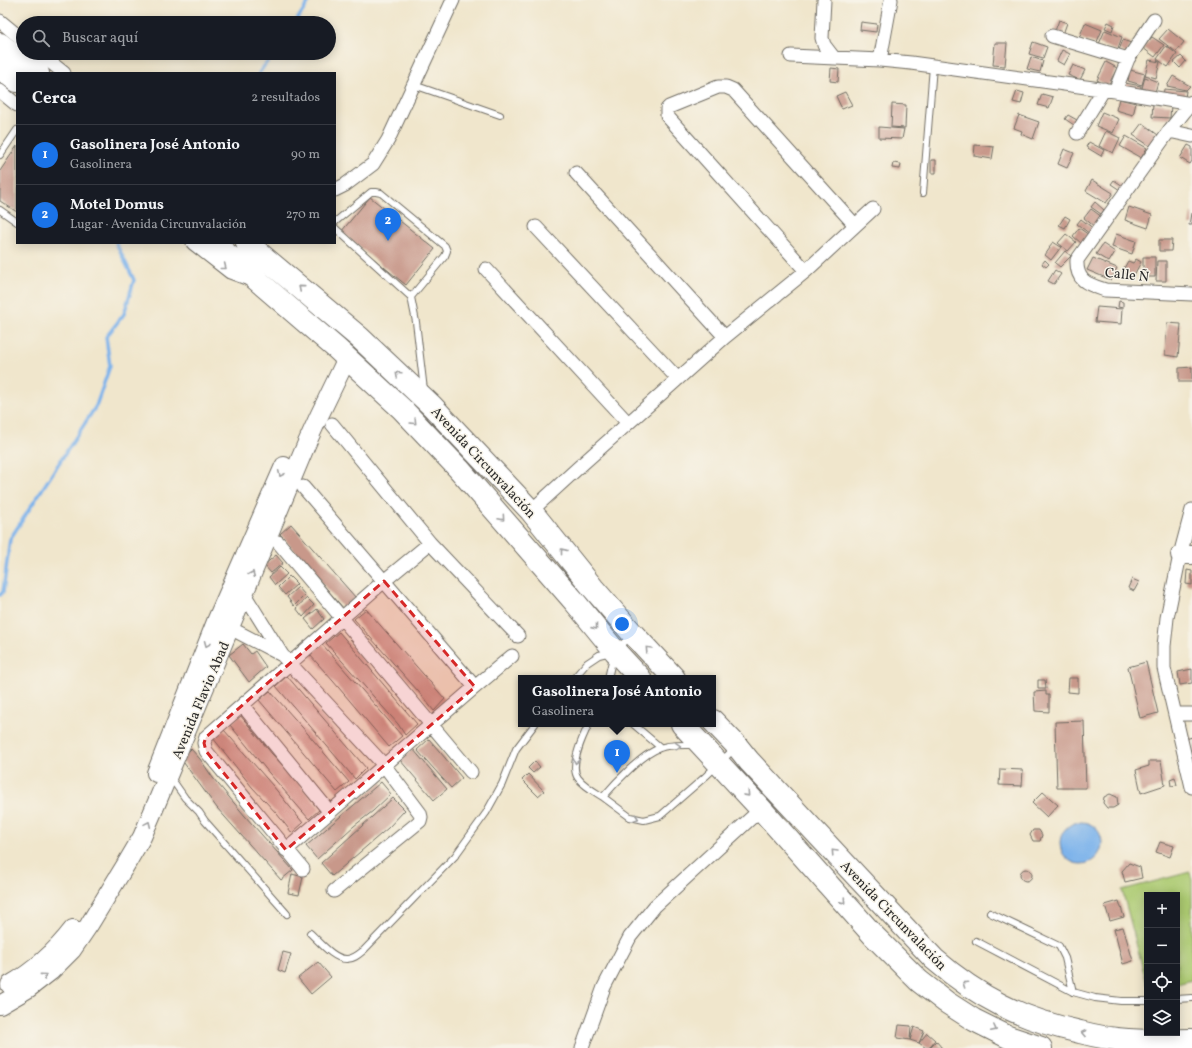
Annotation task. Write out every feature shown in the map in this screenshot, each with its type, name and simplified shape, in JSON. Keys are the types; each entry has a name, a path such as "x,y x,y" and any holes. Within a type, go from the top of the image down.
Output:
{"highway":[{"path":"0,44 16,56"},
{"path":"21,60 37,72"},
{"path":"0,68 16,80"},
{"name":"Avenida Circunvalación","path":"215,244 342,353 402,409 460,469 637,675"},
{"name":"Avenida Circunvalación","path":"248,244 356,334 432,406 531,511 665,675"},
{"path":"574,601 593,588"},
{"name":"Avenida Circunvalación","path":"692,727 711,733 743,754 934,959 954,976 976,991 1003,1007 1036,1020 1098,1037 1128,1040 1192,1040"},
{"name":"Avenida Circunvalación","path":"711,733 725,770 874,936 919,981 946,1002 974,1020 1008,1037 1041,1048"},
{"path":"725,770 743,754"}],"street":[{"path":"336,190 345,185 373,164 388,140 453,0"},
{"path":"824,0 822,38 824,45 834,58"},
{"path":"880,60 891,0"},
{"path":"1077,133 1109,90 1154,20"},
{"path":"0,21 16,34"},
{"path":"1052,36 1128,59"},
{"path":"791,56 880,60 932,66 1109,90 1191,103 1169,131 1192,136"},
{"path":"48,60 63,72"},
{"path":"806,271 667,116 667,109 670,106 718,86 733,90 855,225"},
{"path":"0,91 16,104"},
{"name":"Calle Ñ","path":"1169,131 1077,260 1077,269 1081,278 1091,285 1105,290 1192,294"},
{"path":"576,173 725,337"},
{"path":"531,511 725,337 806,271 873,209"},
{"path":"536,226 678,380"},
{"name":"Avenida Circunvalación","path":"194,244 230,272 261,283"},
{"name":"Avenida Circunvalación","path":"258,244 273,265"},
{"path":"486,269 628,423"},
{"name":"Avenida Flavio Abad","path":"0,991 22,978 64,942 81,918 115,863 146,798 224,623 296,440 342,353"},
{"path":"332,424 430,543 518,636"},
{"path":"303,487 475,686"},
{"path":"1192,510 1186,555 1167,618 1164,646 1164,668 1192,787"},
{"path":"278,542 471,772"},
{"path":"303,869 206,751 204,743 206,737 242,706 286,659 342,618 430,543"},
{"path":"238,590 286,659 384,765 420,813 420,821 334,891"},
{"path":"224,623 286,659"},
{"name":"Avenida Flavio Abad","path":"0,1005 29,988 51,971 72,950 90,925 142,837 169,775 224,623"},
{"path":"286,850 475,686 512,656"},
{"path":"242,706 330,811"},
{"path":"1175,714 1192,714"},
{"path":"582,1048 604,987 630,937 655,906 761,809"}],"lane":[{"path":"923,193 932,66"},
{"path":"414,85 500,116"},
{"path":"0,154 16,131"},
{"path":"336,221 371,192 376,192 445,246 447,251 445,256 411,297"},
{"path":"0,210 16,221"},
{"path":"336,229 411,297 416,322 425,394 432,406"},
{"path":"577,675 587,663 599,655 615,651 633,634"},
{"path":"609,675 615,651"},
{"path":"310,933 334,955 346,959 356,956 364,950 455,856 486,813 502,784 516,749 533,727"},
{"path":"588,727 580,744 575,767 577,778 630,817 644,820 660,816 706,776 725,770"},
{"path":"637,727 660,747"},
{"path":"603,797 626,772 660,747 711,733"},
{"path":"169,775 205,821 287,914"},
{"path":"990,913 1059,946 1065,958 1073,992"},
{"path":"976,941 1073,992 1095,998 1121,1001 1144,1001"},
{"path":"1180,999 1192,998"}],"highlighted area":[{"path":"384,581 475,687 286,850 206,751 204,743 206,737"}],"green space":[{"path":"1190,872 1192,880 1192,980 1180,983 1180,892 1144,892 1144,973 1122,890"}],"water":[{"path":"1081,822 1096,828 1102,843 1096,858 1081,864 1066,858 1060,843 1066,828"}],"building":[{"path":"1059,20 1067,23 1063,34 1055,31"},
{"path":"861,22 877,24 876,32 860,30"},
{"path":"1108,22 1114,25 1112,31 1105,28"},
{"path":"1085,23 1102,30 1096,44 1079,38"},
{"path":"1168,29 1184,42 1176,52 1159,39"},
{"path":"1105,30 1122,37 1117,51 1099,44"},
{"path":"1152,37 1164,45 1155,57 1143,48"},
{"path":"1123,40 1131,43 1127,54 1119,50"},
{"path":"1033,42 1047,47 1043,58 1029,54"},
{"path":"995,43 1007,43 1005,66 993,65"},
{"path":"1166,46 1177,54 1168,67 1157,59"},
{"path":"1062,50 1070,54 1064,65 1057,61"},
{"path":"1181,56 1186,61 1180,68 1174,62"},
{"path":"1031,57 1043,61 1040,72 1027,69"},
{"path":"1149,60 1160,62 1156,78 1145,75"},
{"path":"1106,62 1117,68 1108,86 1097,80"},
{"path":"1073,65 1085,70 1080,80 1068,75"},
{"path":"831,68 839,69 838,82 830,81"},
{"path":"1130,70 1145,74 1142,85 1128,81"},
{"path":"1173,76 1190,86 1186,90 1167,86"},
{"path":"1145,77 1158,82 1155,92 1142,88"},
{"path":"1125,83 1141,86 1140,93 1124,90"},
{"path":"1164,89 1186,91 1185,98 1163,96"},
{"path":"1017,91 1024,93 1021,104 1013,102"},
{"path":"845,92 852,105 842,109 836,96"},
{"path":"1042,94 1053,97 1049,108 1038,105"},
{"path":"1119,99 1136,103 1133,115 1116,110"},
{"path":"1153,103 1171,105 1170,118 1152,117"},
{"path":"892,104 906,105 905,128 891,127"},
{"path":"1102,112 1119,119 1113,133 1096,126"},
{"path":"1019,115 1039,122 1033,139 1021,134 1022,131 1014,128"},
{"path":"1068,115 1077,120 1074,125 1065,119"},
{"path":"1142,123 1158,135 1150,146 1133,135"},
{"path":"879,127 904,129 902,139 879,138"},
{"path":"1106,131 1120,138 1113,153 1099,146"},
{"path":"1126,136 1147,148 1141,158 1120,146"},
{"path":"1089,142 1104,150 1101,156 1086,147"},
{"path":"975,145 994,147 992,159 974,156"},
{"path":"1188,145 1192,147 1192,161 1190,164 1180,158"},
{"path":"16,147 16,211 0,201 0,171"},
{"path":"1064,149 1074,153 1067,168 1058,164"},
{"path":"931,160 936,160 936,173 931,173"},
{"path":"893,163 901,164 900,169 892,168"},
{"path":"1092,180 1113,193 1106,203 1086,191"},
{"path":"1114,180 1126,188 1123,192 1111,184"},
{"path":"370,197 435,249 406,285 341,232"},
{"path":"1095,202 1104,210 1101,214 1091,207"},
{"path":"1129,207 1152,215 1148,228 1125,220"},
{"path":"1091,209 1102,217 1095,227 1084,218"},
{"path":"1191,213 1192,225 1189,225"},
{"path":"1065,216 1070,219 1065,228 1059,225"},
{"path":"1081,219 1094,229 1090,234 1077,224"},
{"path":"1079,228 1089,235 1082,244 1073,236"},
{"path":"1066,234 1076,242 1068,251 1058,243"},
{"path":"1116,234 1136,241 1132,254 1112,247"},
{"path":"1159,240 1172,240 1171,251 1159,251"},
{"path":"1053,242 1061,247 1051,260 1045,255"},
{"path":"1103,244 1115,252 1109,262 1096,254"},
{"path":"1065,251 1071,256 1060,267 1055,263"},
{"path":"1143,257 1155,257 1155,277 1143,277"},
{"path":"1093,258 1117,268 1111,280 1087,270"},
{"path":"1136,259 1141,262 1133,277 1122,272 1128,261 1133,263"},
{"path":"1045,260 1049,264 1046,267 1042,264"},
{"path":"1157,261 1166,261 1166,281 1156,281"},
{"path":"1055,270 1061,274 1054,284 1048,281"},
{"path":"1119,301 1123,302 1123,308 1118,307"},
{"path":"1097,307 1122,309 1121,324 1095,322"},
{"path":"1167,323 1181,324 1178,357 1165,355"},
{"path":"1192,367 1192,382 1179,382 1179,368"},
{"path":"291,524 356,598 344,609 280,534"},
{"path":"276,555 283,563 271,573 264,565"},
{"path":"280,567 287,574 275,585 269,577"},
{"path":"1187,570 1192,571 1192,585 1186,584"},
{"path":"289,576 297,584 285,595 278,587"},
{"path":"1132,579 1139,582 1134,591 1128,588"},
{"path":"298,587 305,595 294,606 287,597"},
{"path":"307,598 314,605 303,617 296,608"},
{"path":"317,609 324,619 313,629 305,619"},
{"path":"366,609 445,699 434,711 354,619"},
{"path":"339,632 417,724 405,735 398,724 326,643"},
{"path":"243,644 251,654 255,651 266,667 249,682 229,655"},
{"path":"322,644 402,736 389,747 310,655"},
{"path":"1146,662 1158,713 1140,718 1128,667"},
{"path":"1192,669 1192,683 1180,685 1178,672"},
{"path":"287,676 366,768 355,779 276,686"},
{"path":"1069,678 1078,678 1078,693 1068,692"},
{"path":"1038,680 1045,680 1046,689 1038,689"},
{"path":"270,691 349,782 337,792 259,700"},
{"path":"1046,691 1046,695 1049,695 1049,712 1035,711 1034,692"},
{"path":"240,715 320,809 309,819 230,725"},
{"path":"1084,721 1086,788 1057,788 1055,722"},
{"path":"224,730 303,823 292,833 252,787 213,738"},
{"path":"1192,737 1192,758 1186,739"},
{"path":"429,739 462,778 451,788 417,750"},
{"path":"191,749 245,816 293,870 281,880 217,808 181,759"},
{"path":"413,749 447,789 434,800 400,760"},
{"path":"535,761 540,767 533,773 528,768"},
{"path":"1149,761 1161,761 1165,785 1141,793 1136,770 1149,766"},
{"path":"1000,769 1023,770 1022,786 999,785"},
{"path":"528,774 544,791 538,796 522,780"},
{"path":"1175,777 1177,785 1171,786 1170,779"},
{"path":"381,782 391,794 317,859 306,846"},
{"path":"1043,792 1058,805 1047,817 1032,803"},
{"path":"1110,794 1117,797 1118,805 1113,808 1107,808 1103,803 1104,797"},
{"path":"393,798 405,810 388,828 332,876 321,863"},
{"path":"1033,830 1039,830 1042,835 1040,841 1033,841 1030,835"},
{"path":"1160,842 1174,846 1170,857 1156,852"},
{"path":"1129,863 1140,867 1142,878 1125,882 1122,871"},
{"path":"1028,869 1031,870 1031,880 1024,881 1021,880 1020,873 1021,870"},
{"path":"292,874 303,877 299,895 288,893"},
{"path":"1119,901 1124,917 1110,921 1105,905"},
{"path":"1123,927 1133,961 1123,964 1114,929"},
{"path":"283,952 291,954 285,973 278,970"},
{"path":"318,962 331,977 311,994 298,978"},
{"path":"899,1025 911,1026 910,1040 897,1038"},
{"path":"914,1027 924,1031 919,1043 910,1040"},
{"path":"927,1033 935,1040 929,1048 926,1048 919,1043"},
{"path":"936,1041 942,1048 929,1048"}],"waterway":[{"path":"300,16 310,0"},
{"path":"260,72 269,60"},
{"path":"0,595 3,592 10,539 96,406 110,366 106,337 124,314 134,280 116,244"}],"place":[{"name":"Motel Domus","path":"388,241"},
{"name":"Gasolinera José Antonio","path":"617,773"}]}
